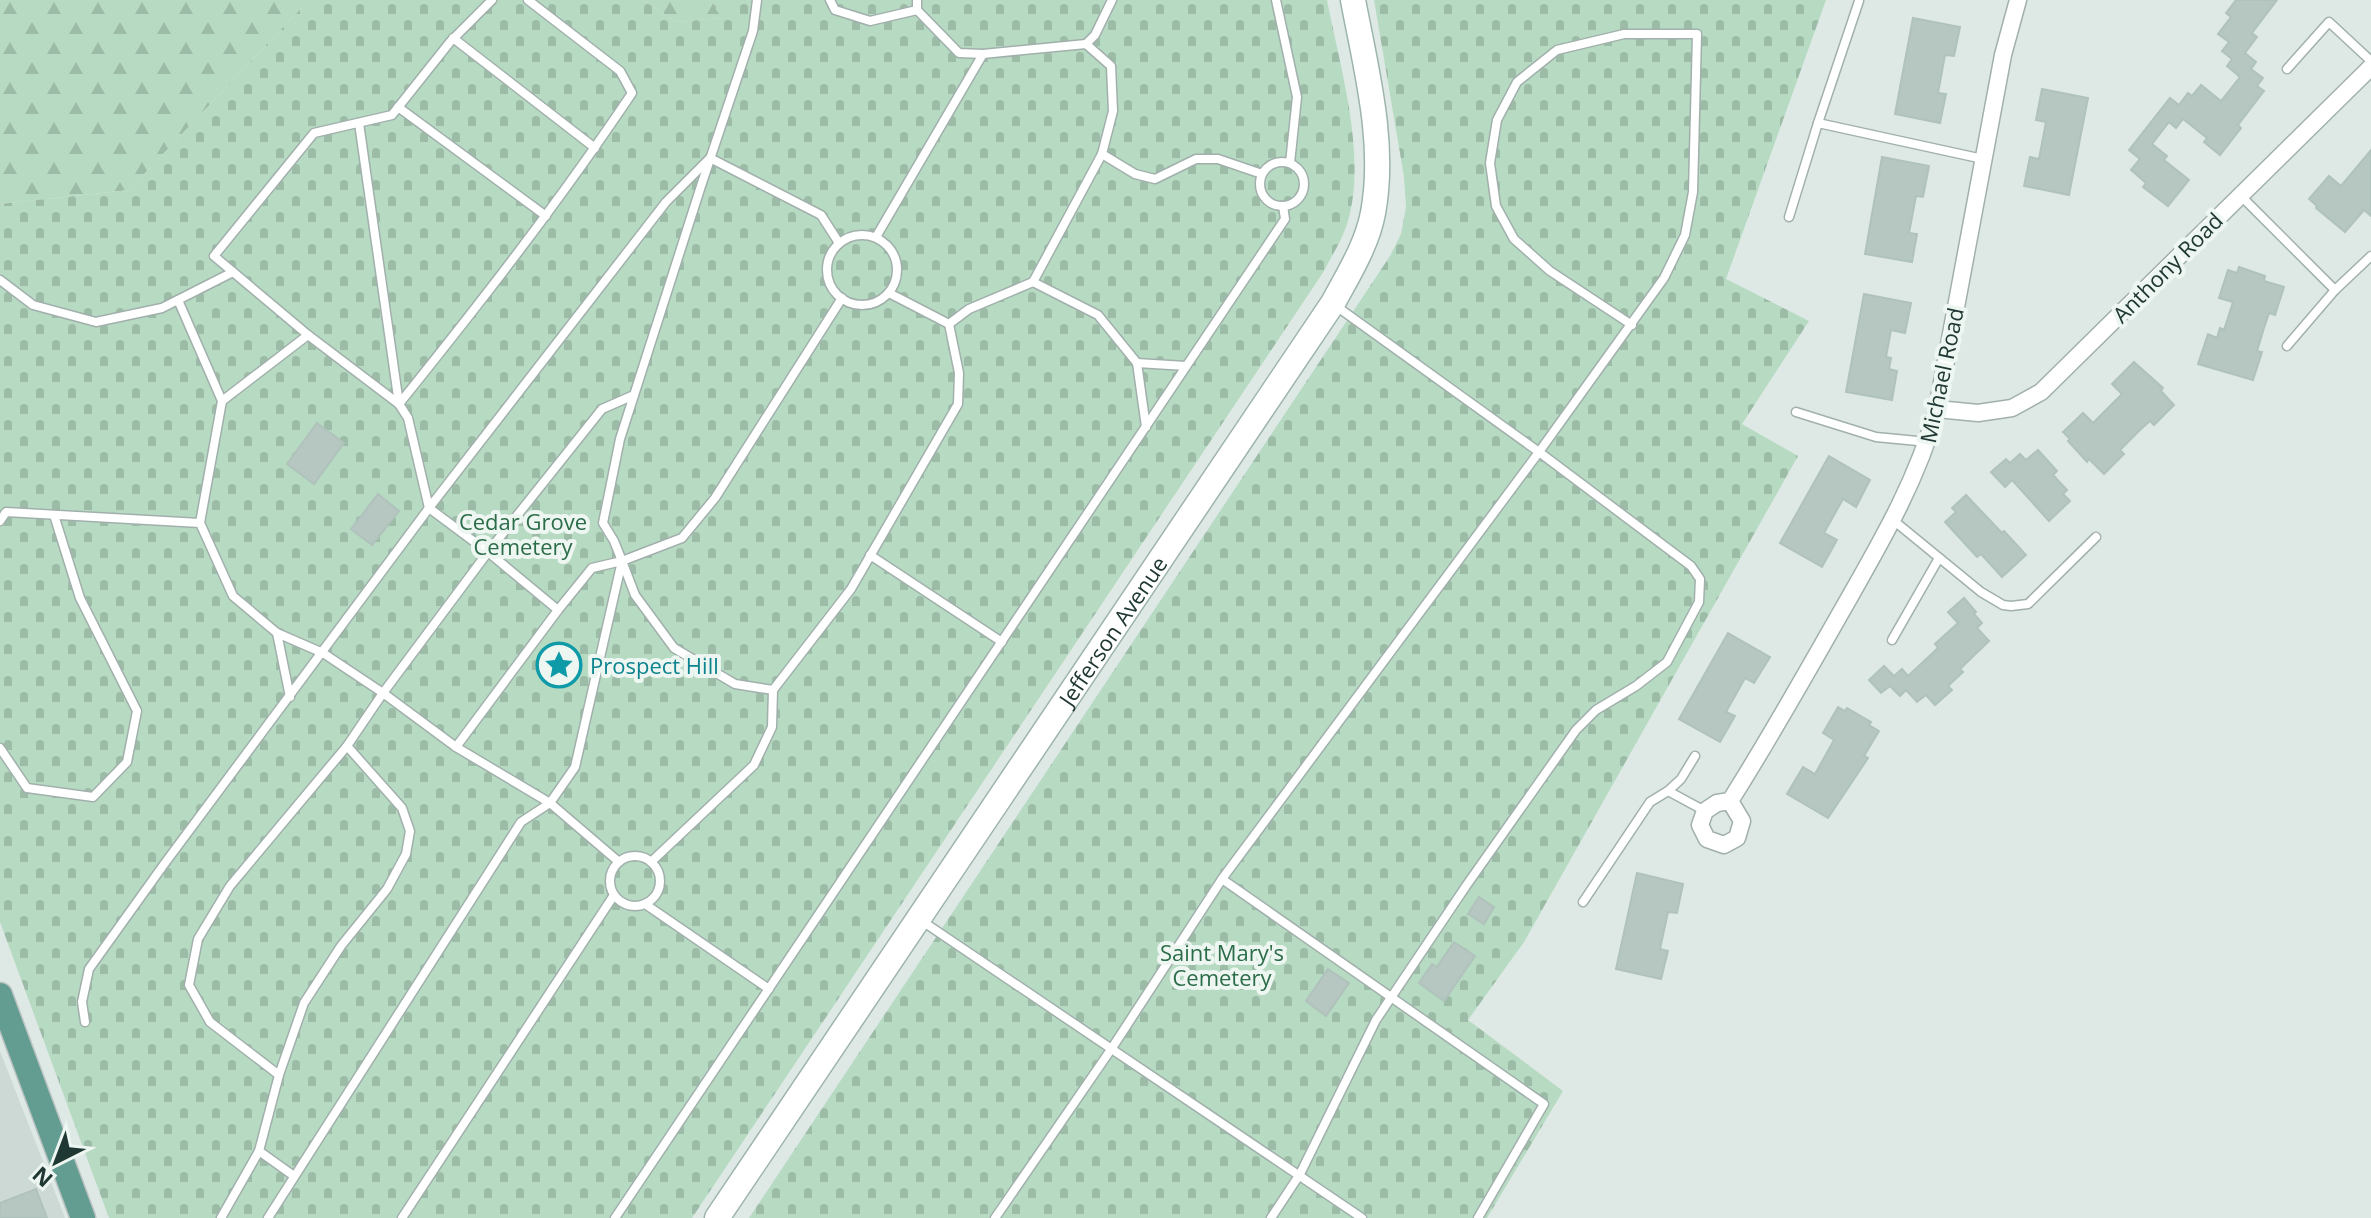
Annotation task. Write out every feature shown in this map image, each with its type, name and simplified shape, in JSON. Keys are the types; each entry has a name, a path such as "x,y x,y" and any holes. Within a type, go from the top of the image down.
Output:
{"main road":[{"name":"Jefferson Avenue","path":"717,1218 1333,303 1356,261 1373,215 1377,169 1376,127 1353,0"},
{"path":"0,995 83,1218"}],"street":[{"name":"Michael Road","path":"1730,801 1767,743 1893,520 1928,442 1937,409 2003,55 2018,0"},
{"name":"Anthony Road","path":"1937,409 1978,413 2012,408 2041,392 2371,64"},
{"path":"1730,801 1742,821 1737,838 1724,845 1707,839 1700,825 1705,811 1717,803 1730,801"}],"lane":[{"path":"492,0 453,38 392,115 314,133 214,256 308,335 399,404 408,418 429,508 558,610"},
{"path":"399,404 499,281 632,93 620,71 528,0"},
{"path":"757,0 753,31 620,439 603,523 614,541 635,595 674,648 735,684 773,690"},
{"path":"830,0 835,10 870,21 917,10"},
{"path":"917,0 917,10 959,53 983,54 1086,44 1095,35 1112,0"},
{"path":"1276,0 1297,97 1290,163"},
{"path":"1789,217 1859,1"},
{"path":"2287,69 2329,22 2371,64"},
{"path":"995,1218 1112,1048 1222,879 1539,452 1632,325 1664,278 1685,235 1693,192 1697,34 1624,34 1557,50 1517,82 1497,120 1490,163 1496,206 1514,239 1550,271 1632,325"},
{"path":"453,38 595,148"},
{"path":"949,324 969,309 1033,282 1102,154 1113,111 1111,66 1086,44"},
{"path":"876,237 983,54"},
{"path":"398,107 546,216"},
{"path":"359,123 399,404"},
{"path":"1818,123 1984,159"},
{"path":"1102,154 1135,174 1155,179 1196,159 1218,159 1262,174"},
{"path":"710,158 821,215 839,243"},
{"path":"85,1022 82,1002 89,969 165,863 429,508 666,202 710,158"},
{"path":"1290,163 1303,174 1304,189 1297,201 1283,206 1269,202 1261,189 1262,174 1272,164 1290,163"},
{"path":"2240,196 2335,290"},
{"path":"615,1218 1285,219 1283,206"},
{"path":"860,234 876,237 891,249 898,271 895,283 880,301 857,305 842,298 830,285 828,262 839,243 860,234"},
{"path":"2287,346 2335,290 2371,256"},
{"path":"0,280 33,305 96,322 162,308 233,272"},
{"path":"1033,282 1098,315 1137,363 1146,427"},
{"path":"889,293 949,324"},
{"path":"456,747 592,568 622,561 682,538 715,498 842,298"},
{"path":"178,300 222,401 200,523 233,596 277,633 323,653 456,747 550,803 619,862"},
{"path":"1271,1218 1300,1174 1376,1020 1466,886 1576,730 1596,710 1636,686 1667,662 1699,602 1700,579 1691,566 1333,303"},
{"path":"651,862 754,765 772,727 773,690 851,589 958,404 959,373 949,324"},
{"path":"222,401 308,335"},
{"path":"1137,363 1186,366"},
{"path":"279,1075 210,1022 189,985 198,939 230,886 347,746 488,552 602,409 634,395"},
{"path":"1796,412 1876,437 1928,442"},
{"path":"0,521 6,512 200,523"},
{"path":"0,748 27,788 93,797 127,762 137,711 80,598 54,515"},
{"path":"1893,520 1981,592 2003,605 2011,606 2028,604 2096,537"},
{"path":"870,555 1002,642"},
{"path":"1892,640 1939,558"},
{"path":"268,1218 521,822 550,803 575,767 622,561"},
{"path":"277,633 290,697"},
{"path":"221,1218 259,1151 279,1075 304,1003 341,946 387,889 406,854 410,831 402,808 347,746"},
{"path":"1583,902 1650,802 1681,779 1695,756"},
{"path":"1668,791 1705,811"},
{"path":"645,904 657,893 660,876 651,862 638,856 625,858 611,874 614,895 628,905 645,904 769,989"},
{"path":"1222,879 1544,1104 1478,1218"},
{"path":"402,1218 614,895"},
{"path":"919,918 1362,1218"},
{"path":"259,1151 294,1176"}],"shaded area":[{"path":"0,1051 65,1218 0,1218"}],"green space":[{"path":"0,0 309,0 129,190 0,204"},
{"name":"Cedar Grove Cemetery","path":"309,0 644,0 676,22 722,18 709,0 1327,0 1354,144 1352,201 1339,244 1324,271 692,1218 109,1218 0,922 0,204 129,190"},
{"path":"644,0 709,0 723,18 676,22"},
{"name":"Saint Mary's Cemetery","path":"1374,0 1826,0 1726,279 1809,321 1742,424 1798,456 1524,942 1468,1020 1563,1091 1487,1218 749,1218 1390,256 1401,234 1406,207 1404,177"}],"building":[{"path":"2236,0 2277,0 2252,33 2257,37 2245,53 2256,62 2251,69 2263,78 2257,86 2264,91 2220,155 2204,142 2207,138 2183,119 2176,128 2169,122 2152,144 2167,156 2164,160 2189,180 2168,206 2143,187 2146,183 2131,170 2140,159 2129,150 2170,98 2179,105 2188,93 2192,96 2201,85 2221,101 2240,77 2227,66 2232,59 2222,51 2229,42 2218,34 2231,17 2226,13"},
{"path":"1913,18 1960,27 1954,56 1945,55 1938,93 1946,94 1940,123 1895,114"},
{"path":"2042,89 2088,98 2069,195 2024,186 2030,157 2039,159 2046,122 2036,120"},
{"path":"2371,150 2371,216 2364,210 2345,232 2309,199 2329,176 2341,186"},
{"path":"1882,157 1929,166 1923,197 1916,196 1909,233 1917,234 1912,262 1865,254"},
{"path":"2239,267 2265,276 2264,281 2284,287 2275,315 2269,313 2264,328 2257,351 2262,352 2253,380 2198,364 2208,334 2217,338 2220,328 2224,330 2233,302 2219,298 2228,270 2237,273"},
{"path":"1864,294 1911,303 1905,333 1891,330 1886,357 1891,358 1889,369 1897,371 1892,400 1846,392"},
{"path":"2134,362 2163,388 2161,391 2174,405 2154,425 2150,421 2142,428 2120,450 2124,454 2104,474 2089,459 2087,462 2063,432 2083,413 2093,423 2122,394 2112,384"},
{"path":"317,423 344,443 314,484 287,464"},
{"path":"2038,450 2057,471 2053,475 2067,490 2063,494 2070,501 2049,521 2012,480 2005,487 1991,472 2006,459 2010,463 2020,454 2026,460"},
{"path":"1829,456 1870,480 1856,507 1843,499 1824,533 1837,540 1822,567 1780,543"},
{"path":"378,494 399,511 372,545 351,529"},
{"path":"1966,495 2026,555 2002,577 1981,554 1977,557 1945,522 1956,512 1952,508"},
{"path":"1964,598 1982,623 1977,628 1989,641 1960,669 1963,672 1948,686 1952,690 1935,705 1926,695 1917,702 1906,690 1900,696 1890,686 1881,693 1869,680 1884,666 1894,676 1902,669 1908,676 1938,648 1935,644 1958,623 1948,612"},
{"path":"1728,633 1770,657 1754,683 1745,678 1726,712 1735,716 1720,742 1679,719"},
{"path":"1838,707 1845,711 1847,708 1871,722 1869,725 1879,731 1864,756 1868,758 1828,818 1787,794 1803,767 1815,774 1834,740 1823,733"},
{"path":"1637,873 1683,884 1677,913 1668,912 1660,949 1668,951 1661,979 1616,969"},
{"path":"1479,897 1494,907 1484,924 1468,914"},
{"path":"1454,942 1475,956 1444,1001 1419,983 1432,964 1437,967"},
{"path":"1328,969 1349,983 1326,1016 1306,1001"},
{"path":"36,1189 47,1218 0,1218 0,1203"}],"place":[{"name":"Prospect Hill","path":"559,665"}]}
